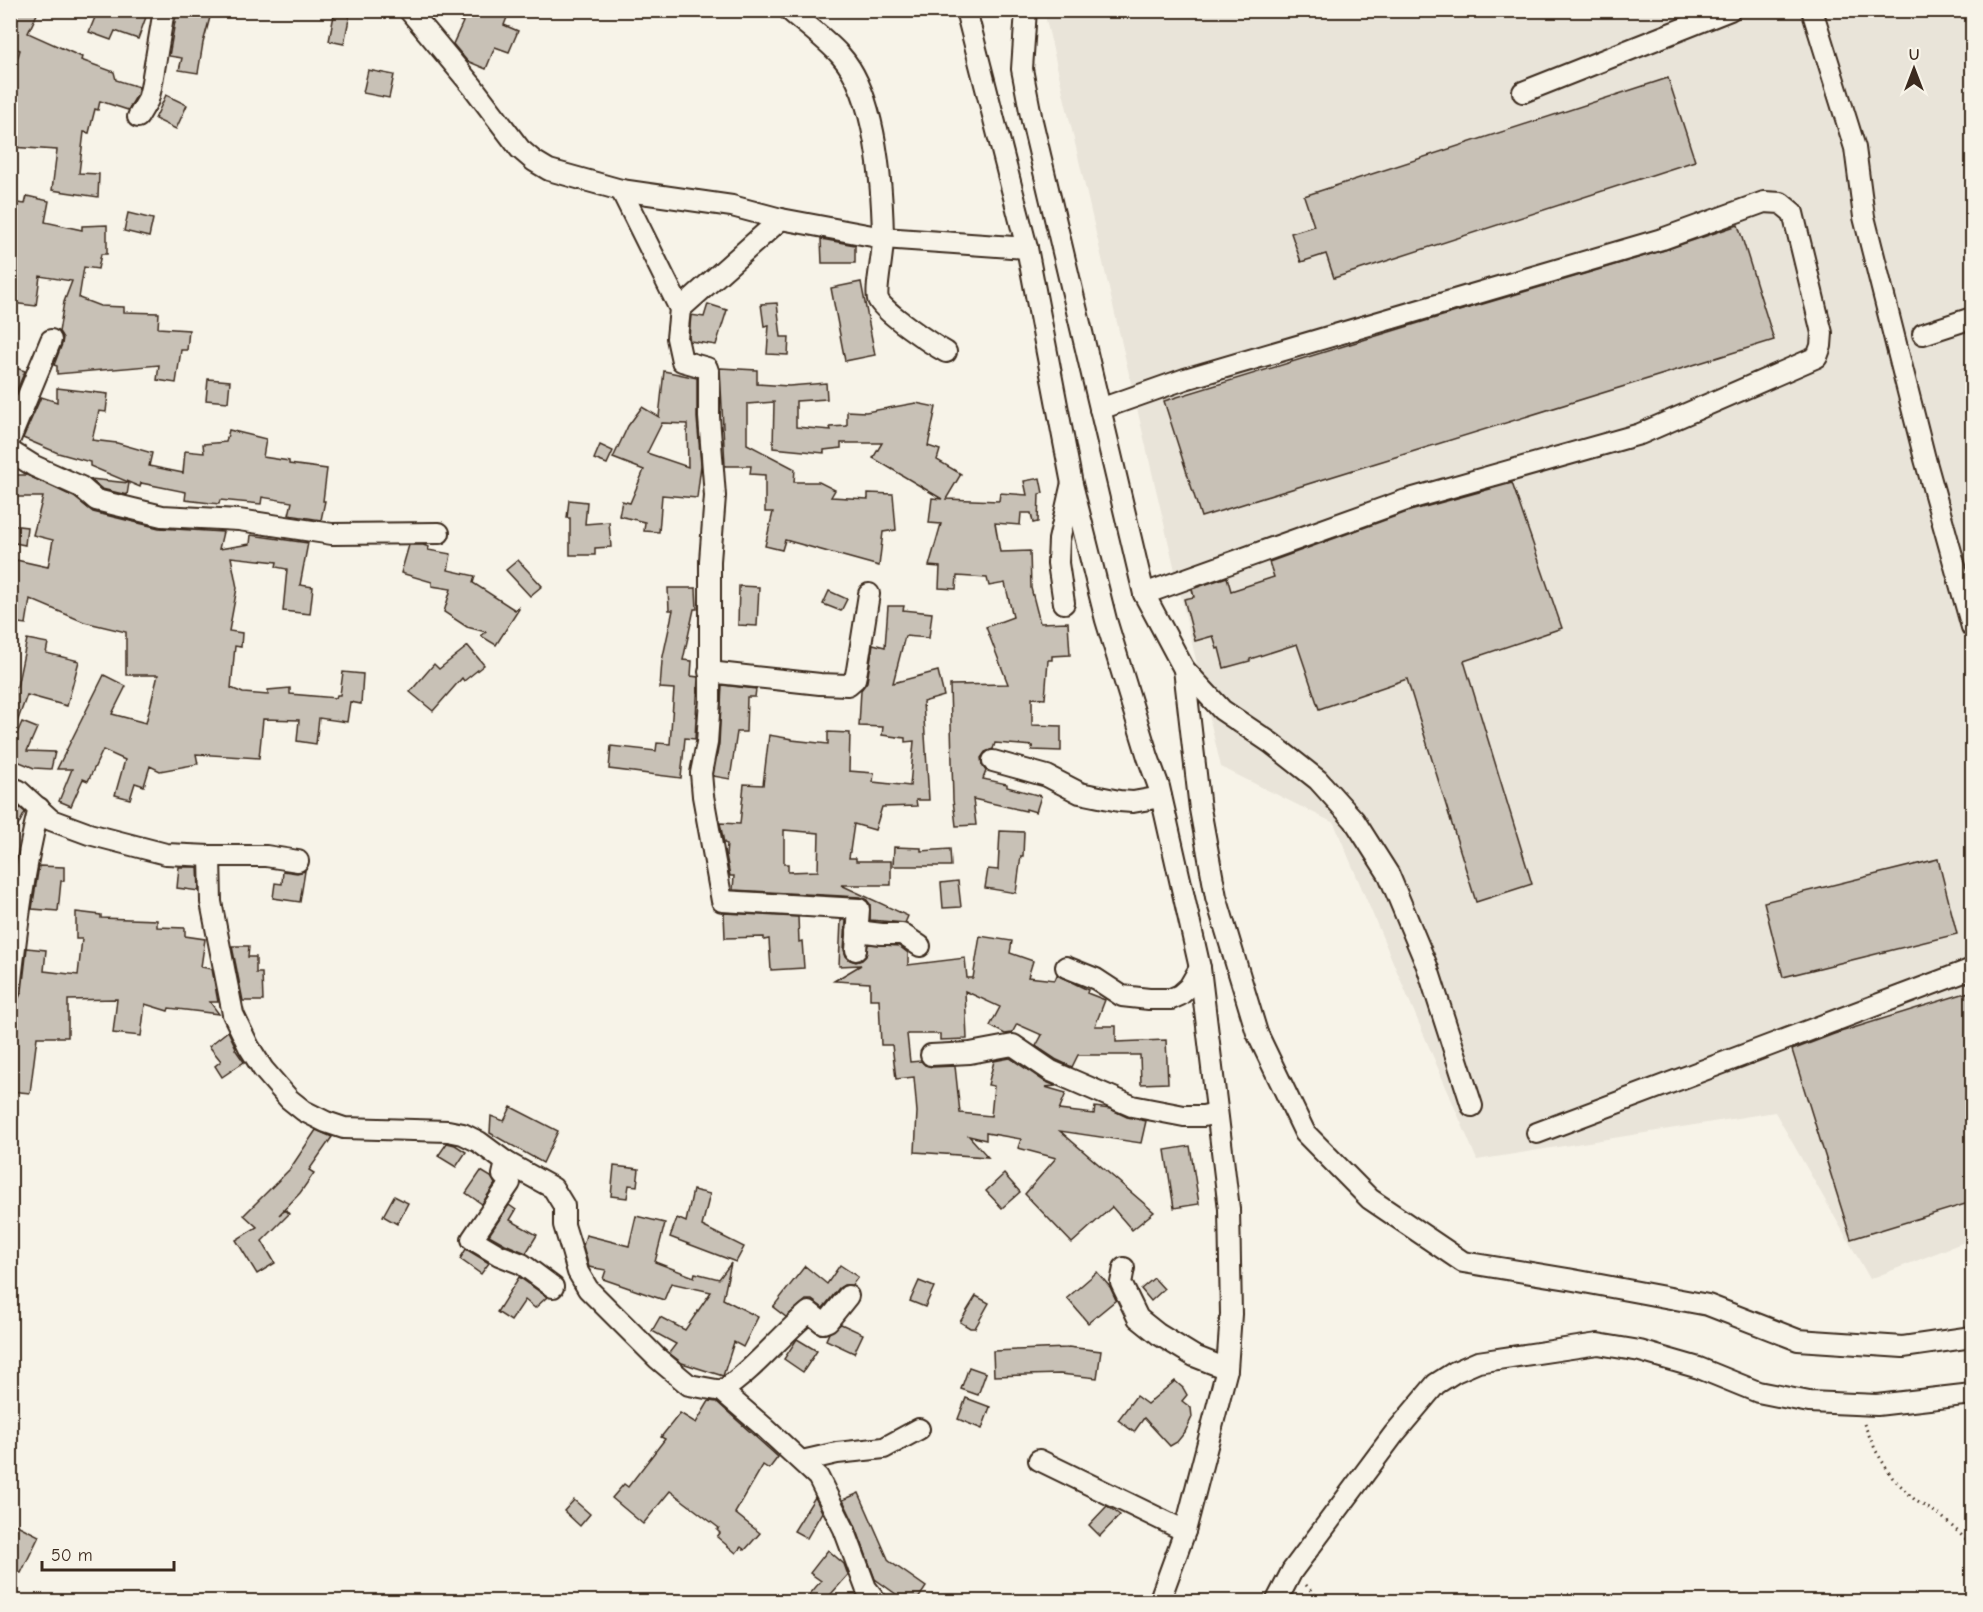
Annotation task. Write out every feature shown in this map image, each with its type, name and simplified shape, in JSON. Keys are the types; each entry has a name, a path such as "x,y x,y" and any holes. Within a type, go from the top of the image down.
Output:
{"street":[{"path":"138,117 152,88 164,10"},
{"path":"409,10 473,87 520,149 549,170 621,190 732,206 781,219 883,238 1027,248"},
{"path":"789,10 842,56 862,94 874,134 880,180 883,238 877,292 879,302 922,338 946,352"},
{"path":"966,10 1027,248 1072,484 1106,620 1161,797 1200,968 1229,1209 1232,1314 1227,1369 1185,1531 1159,1602"},
{"path":"1026,10 1022,69 1030,110 1143,594 1184,669 1222,710 1271,743 1318,780 1354,820 1389,875 1398,895 1427,966 1472,1106"},
{"path":"1522,92 1730,10"},
{"path":"1812,10 1855,148 1864,217 1925,459 1971,617"},
{"path":"621,190 680,309 677,338 682,362 707,368 709,374 709,417 715,496 710,561 712,660 709,672 709,718 701,773 722,901 859,909 856,941 882,934 902,934 920,946"},
{"path":"1100,409 1185,379 1662,239 1764,202 1781,203 1793,213 1822,333 1817,357 1640,434 1406,500 1143,594"},
{"path":"680,309 781,219"},
{"path":"1923,334 1972,318"},
{"path":"12,428 51,340"},
{"path":"10,451 34,466 81,487 96,500 162,516 239,520 332,534 439,533"},
{"path":"1064,603 1058,563 1059,540 1072,484"},
{"path":"709,672 848,685 855,679 869,594"},
{"path":"1184,669 1200,809 1216,897 1257,1033 1305,1133 1370,1199 1463,1262 1708,1305 1798,1340 1903,1347 1972,1336"},
{"path":"993,761 1047,776 1080,793 1133,802 1161,797"},
{"path":"10,787 18,790 51,820 89,834 166,854 266,856 298,861"},
{"path":"10,989 27,859 39,808"},
{"path":"210,856 211,903 233,1014 263,1069 289,1099 318,1119 344,1128 448,1131 462,1134 479,1142 507,1162 552,1188 564,1206 564,1226 578,1272 588,1289 657,1358 689,1385 722,1391 818,1477 844,1529 866,1588 877,1602"},
{"path":"1066,967 1096,979 1122,996 1149,999 1171,999 1180,995 1189,987 1200,968"},
{"path":"1537,1133 1972,969"},
{"path":"931,1055 970,1053 1013,1045 1052,1071 1132,1107 1184,1116 1217,1113"},
{"path":"507,1162 503,1175 510,1183 472,1239 522,1264 553,1287"},
{"path":"1124,1268 1121,1284 1138,1318 1158,1335 1194,1356 1227,1369"},
{"path":"722,1391 740,1379 790,1327 809,1312 823,1323 828,1321 848,1296"},
{"path":"1276,1602 1292,1571 1394,1434 1436,1384 1455,1372 1478,1362 1598,1344 1640,1351 1699,1368 1758,1392 1809,1402 1856,1406 1877,1405 1972,1394"},
{"path":"802,1461 837,1453 884,1448 919,1429"},
{"path":"1040,1460 1185,1531"}],"path":[{"path":"1856,1406 1876,1451 1892,1477 1916,1501 1940,1515 1972,1545"}],"shaded area":[{"path":"1044,11 1972,11 1972,1239 1870,1279 1775,1112 1477,1160 1334,823 1221,767"}],"building":[{"path":"10,10 39,10 28,33 82,57 81,60 114,72 116,80 139,87 128,110 100,101 98,110 95,109 89,133 84,132 79,173 99,174 98,197 52,190 57,150 10,147 10,83 20,50 10,46"},
{"path":"98,10 125,10 146,17 138,39 115,31 111,40 89,32"},
{"path":"177,10 212,10 198,73 179,70 182,58 169,56"},
{"path":"335,10 350,14 344,44 329,41"},
{"path":"510,10 504,25 518,31 509,52 495,47 486,69 467,61 453,44 463,22 436,11"},
{"path":"368,70 394,75 389,98 363,93"},
{"path":"1668,78 1695,161 1334,278 1326,254 1301,262 1291,233 1314,226 1304,196"},
{"path":"166,95 187,105 176,129 155,119"},
{"path":"27,196 49,201 45,222 82,230 82,226 107,225 107,254 101,254 98,269 84,267 79,298 100,306 124,307 124,312 159,313 158,328 189,330 187,350 181,350 176,383 157,380 159,365 57,374 57,366 54,365 63,338 59,332 64,302 72,281 40,276 36,306 12,303 16,274 10,273 10,202 25,204"},
{"path":"128,213 153,219 149,237 124,231"},
{"path":"1738,225 1774,340 1201,517 1164,401 1665,250"},
{"path":"821,239 855,245 855,263 822,263"},
{"path":"861,282 875,355 845,361 831,288"},
{"path":"777,303 781,337 789,337 788,355 767,354 769,325 764,326 761,304"},
{"path":"708,304 727,310 716,345 690,341 689,337 691,315 704,317"},
{"path":"10,366 25,371 10,406"},
{"path":"720,368 757,370 757,384 789,386 826,383 827,399 796,401 796,427 831,430 830,427 847,426 847,411 866,412 916,403 936,407 928,446 940,450 937,460 961,474 946,499 999,501 1000,493 1027,495 1024,481 1040,478 1043,493 1039,494 1038,522 1033,523 1031,513 1021,513 1020,525 995,523 1000,552 1030,551 1031,588 1040,623 1068,622 1070,655 1052,656 1052,660 1048,660 1045,699 1032,698 1032,725 1061,726 1061,751 1032,750 1033,746 995,743 993,749 985,752 981,758 986,771 983,779 1007,784 1007,787 1041,796 1036,812 973,799 976,825 956,826 953,800 950,685 1008,684 986,627 1013,617 1005,583 989,586 987,578 957,576 956,589 939,588 940,567 929,566 941,524 929,523 932,498 942,499 873,458 882,443 841,443 841,448 824,450 824,453 773,448 774,402 747,404 747,444 795,469 794,482 819,482 835,490 831,497 868,499 868,493 893,494 896,530 883,532 879,566 785,540 782,550 765,546 773,512 765,512 765,475 750,474 751,466 725,466"},
{"path":"664,371 697,378 697,418 701,465 697,498 662,495 659,532 644,531 645,522 619,516 622,501 630,503 644,470 613,458 628,426 642,407 659,417","holes":["662,423 687,424 688,467 647,453"]},
{"path":"208,379 230,381 228,402 206,400"},
{"path":"57,388 108,394 106,412 99,411 92,440 117,443 152,453 149,466 183,473 185,451 204,453 203,444 226,442 229,430 266,439 263,457 289,461 289,464 327,469 321,520 289,515 292,502 262,497 261,504 220,500 219,504 185,500 186,492 141,483 140,487 90,466 90,462 58,453 23,438 41,397 57,402"},
{"path":"600,445 613,451 607,464 594,459"},
{"path":"10,475 27,475 74,497 93,512 159,528 223,532 219,549 250,544 251,535 308,543 300,585 313,587 310,614 283,611 287,569 276,567 277,562 231,557 237,588 229,631 242,633 241,647 235,646 231,688 243,693 268,695 268,690 290,688 290,694 336,698 340,695 343,672 363,674 361,704 350,702 347,722 319,718 316,744 297,741 299,720 263,719 259,758 196,754 198,764 160,771 150,766 144,786 135,783 130,799 115,795 125,760 103,750 88,781 83,779 71,806 59,801 72,769 57,769 104,675 126,686 112,714 146,723 158,675 126,675 126,632 84,622 30,599 26,624 10,622 10,584 16,560 48,567 53,540 33,535 43,497 10,497"},
{"path":"90,479 129,483 127,495 102,489"},
{"path":"1512,483 1562,628 1464,661 1532,884 1476,902 1407,679 1319,709 1297,644 1224,668 1213,636 1195,641 1184,599 1194,597 1192,589 1227,577 1231,591 1274,577 1269,562 1410,511"},
{"path":"569,500 587,502 585,524 609,522 611,547 595,548 595,555 570,555 570,518 567,518"},
{"path":"10,525 27,527 25,545 10,542"},
{"path":"409,545 423,545 429,547 428,550 451,554 448,570 475,576 473,583 515,610 518,607 519,609 496,645 481,636 486,632 467,627 444,612 451,589 432,586 432,582 401,573"},
{"path":"518,560 542,586 530,596 506,570"},
{"path":"739,586 759,587 757,626 738,625"},
{"path":"668,588 696,588 697,609 694,609 683,660 692,661 691,676 698,677 695,739 685,738 681,778 609,769 611,746 656,751 657,743 670,744 674,689 660,688 662,661 673,610 669,610"},
{"path":"829,591 847,599 841,611 823,604"},
{"path":"888,606 904,606 903,610 932,613 929,638 905,636 893,683 938,671 944,696 923,702 929,800 916,800 917,806 882,807 875,830 854,824 849,858 856,858 856,861 891,861 891,885 841,885 908,916 905,923 870,920 870,904 866,899 860,897 733,890 734,876 730,876 726,855 727,844 724,843 720,823 740,824 744,784 763,785 769,735 828,744 828,732 850,733 849,771 874,773 873,782 910,786 914,741 905,742 905,738 882,735 883,727 859,726 861,690 867,682 873,644 885,647","holes":["784,830 819,833 818,871 788,872 788,864 784,864"]},
{"path":"27,639 48,643 46,653 79,661 67,706 27,695 12,736 10,686 17,687"},
{"path":"468,646 484,665 464,681 462,678 433,711 410,692 434,664 439,669"},
{"path":"722,685 756,689 755,697 747,697 746,732 737,732 730,779 713,776 719,744"},
{"path":"22,722 37,728 27,751 55,752 51,769 34,768 10,758 10,749"},
{"path":"10,800 25,812 10,842"},
{"path":"1000,831 1024,832 1023,856 1021,856 1016,893 985,888 988,869 998,870"},
{"path":"894,847 921,848 921,851 950,849 951,866 893,866"},
{"path":"1938,859 1957,934 1783,977 1764,902"},
{"path":"39,866 64,867 64,881 61,881 58,911 32,909"},
{"path":"179,867 198,867 199,891 177,888"},
{"path":"283,871 297,873 305,871 300,902 273,898 275,883 282,884"},
{"path":"958,881 961,907 943,908 941,883"},
{"path":"76,912 101,915 101,918 157,920 157,927 185,928 185,936 205,939 201,967 212,969 218,1002 210,1002 219,1014 169,1008 168,1011 145,1004 141,1036 113,1033 117,999 68,1000 68,1037 37,1037 30,1093 10,1091 10,1001 19,998 22,991 27,948 46,950 44,971 78,975 82,939 76,939"},
{"path":"724,913 798,917 799,942 802,941 804,968 771,970 769,939 764,940 764,937 725,938"},
{"path":"841,920 846,920 844,950 850,960 856,962 862,960 866,956 868,944 899,946 908,953 908,965 965,958 967,978 973,978 980,936 1012,941 1010,953 1033,961 1028,977 1055,980 1057,975 1088,990 1087,993 1105,1000 1095,1026 1116,1026 1116,1042 1166,1040 1168,1083 1141,1084 1140,1055 1078,1055 1072,1067 1036,1046 1042,1035 1017,1024 1012,1033 1005,1034 990,1026 1000,1007 965,991 967,1039 940,1040 940,1034 907,1034 910,1062 921,1061 932,1067 955,1066 960,1113 991,1116 994,1086 988,1085 994,1061 1010,1058 1044,1081 1056,1086 1045,1087 1066,1093 1059,1110 1094,1114 1095,1107 1110,1109 1127,1117 1146,1121 1141,1143 1060,1131 1154,1212 1132,1230 1112,1207 1072,1243 1025,1194 1056,1158 1018,1148 1021,1139 986,1133 986,1140 969,1136 988,1157 915,1152 917,1112 914,1077 896,1079 892,1045 881,1045 879,999 870,999 870,983 834,981 861,965 839,966"},
{"path":"232,946 249,946 248,957 256,957 256,973 262,973 263,1001 243,1001"},
{"path":"1972,991 1972,1202 1851,1239 1792,1050 1834,1034"},
{"path":"228,1031 235,1049 244,1062 222,1077 215,1066 221,1061 209,1046"},
{"path":"511,1107 558,1131 543,1163 490,1133 491,1116 504,1121"},
{"path":"316,1130 332,1137 309,1170 314,1173 300,1193 279,1215 286,1210 289,1214 262,1241 275,1263 257,1274 236,1240 257,1227 244,1215 290,1169"},
{"path":"447,1143 466,1152 456,1167 438,1156"},
{"path":"1190,1146 1199,1204 1174,1208 1165,1150"},
{"path":"614,1166 639,1169 637,1186 629,1185 627,1198 611,1196"},
{"path":"481,1171 491,1177 495,1184 482,1204 466,1193"},
{"path":"1004,1174 1020,1192 1002,1208 986,1191"},
{"path":"693,1190 710,1194 702,1226 744,1247 736,1262 670,1237 677,1218 686,1222"},
{"path":"394,1196 408,1203 397,1224 383,1216"},
{"path":"509,1205 516,1210 510,1220 537,1235 526,1253 489,1235"},
{"path":"636,1216 665,1223 655,1262 694,1277 695,1273 719,1279 731,1263 723,1299 758,1317 743,1347 734,1342 723,1376 682,1363 669,1353 676,1344 652,1331 660,1317 685,1330 711,1292 671,1283 664,1300 603,1279 606,1270 589,1267 583,1246 586,1235 629,1246"},
{"path":"466,1249 489,1263 481,1274 460,1259"},
{"path":"840,1265 858,1277 852,1285 839,1288 823,1308 812,1300 806,1300 786,1317 773,1307 805,1266 827,1284"},
{"path":"1097,1272 1110,1287 1116,1300 1088,1323 1067,1298"},
{"path":"519,1277 547,1297 535,1308 525,1300 511,1321 497,1312"},
{"path":"1154,1278 1164,1289 1151,1301 1141,1289"},
{"path":"919,1281 934,1287 925,1307 910,1301"},
{"path":"976,1296 989,1303 975,1328 970,1328 960,1322"},
{"path":"841,1324 863,1334 854,1353 826,1340 829,1333"},
{"path":"797,1339 817,1351 803,1372 784,1359"},
{"path":"1068,1347 1101,1351 1097,1378 1060,1374 994,1376 993,1351"},
{"path":"969,1367 986,1373 978,1395 961,1389"},
{"path":"1175,1381 1187,1395 1182,1401 1191,1408 1192,1417 1177,1442 1170,1446 1144,1418 1134,1432 1118,1420 1136,1396 1147,1404"},
{"path":"966,1398 990,1407 982,1429 958,1419"},
{"path":"709,1401 717,1402 778,1457 769,1469 763,1465 735,1513 760,1533 745,1550 741,1547 736,1553 717,1537 720,1533 717,1530 719,1528 670,1491 643,1524 612,1498 624,1484 628,1487 665,1439 661,1437 680,1413 696,1423"},
{"path":"859,1493 889,1561 926,1587 916,1602 907,1602 875,1579 843,1500"},
{"path":"815,1497 822,1512 807,1538 794,1531"},
{"path":"574,1500 590,1514 580,1526 564,1511"},
{"path":"1107,1506 1120,1515 1100,1536 1089,1525"},
{"path":"15,1524 39,1536 21,1573 10,1568 10,1533"},
{"path":"828,1550 844,1564 848,1575 824,1602 803,1602 821,1581 810,1573"}]}
